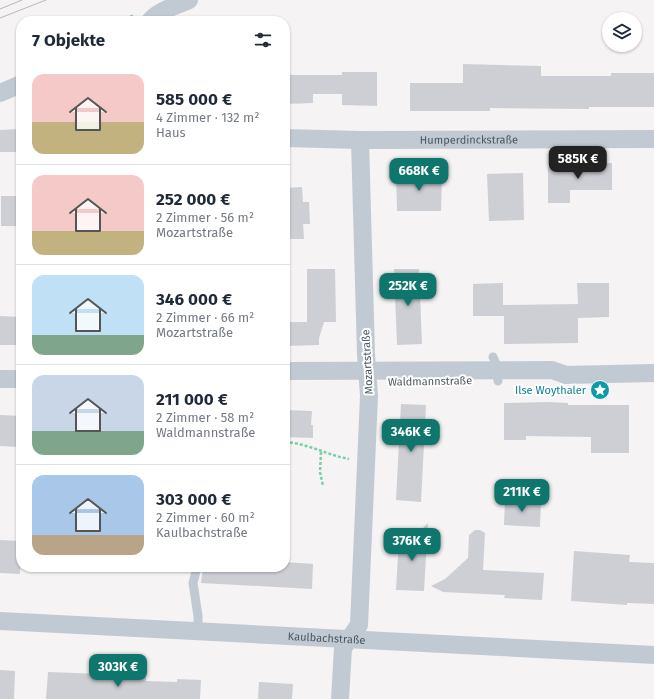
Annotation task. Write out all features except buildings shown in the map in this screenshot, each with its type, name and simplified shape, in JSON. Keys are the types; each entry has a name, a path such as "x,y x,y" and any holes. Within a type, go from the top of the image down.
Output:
{"street":[{"path":"154,16 189,0"},
{"path":"0,93 16,86"},
{"name":"Humperdinckstraße","path":"290,138 360,140 654,138"},
{"name":"Mozartstraße","path":"340,699 343,648 359,625 369,396 360,140"},
{"name":"Waldmannstraße","path":"290,383 368,376 496,369 527,375 552,370 566,375 654,373"},
{"name":"Waldmannstraße","path":"290,371 368,376"},
{"path":"0,379 16,379"},
{"name":"Kaulbachstraße","path":"0,621 654,655"}],"lane":[{"path":"195,572 192,583 198,616 198,631"}],"path":[{"path":"290,442 335,456 355,460"},
{"path":"322,452 320,472 323,486"}],"tram line":[{"path":"0,9 22,0"},
{"path":"0,18 46,0"}],"place":[{"name":"Ilse Woythaler","path":"600,390"}]}
